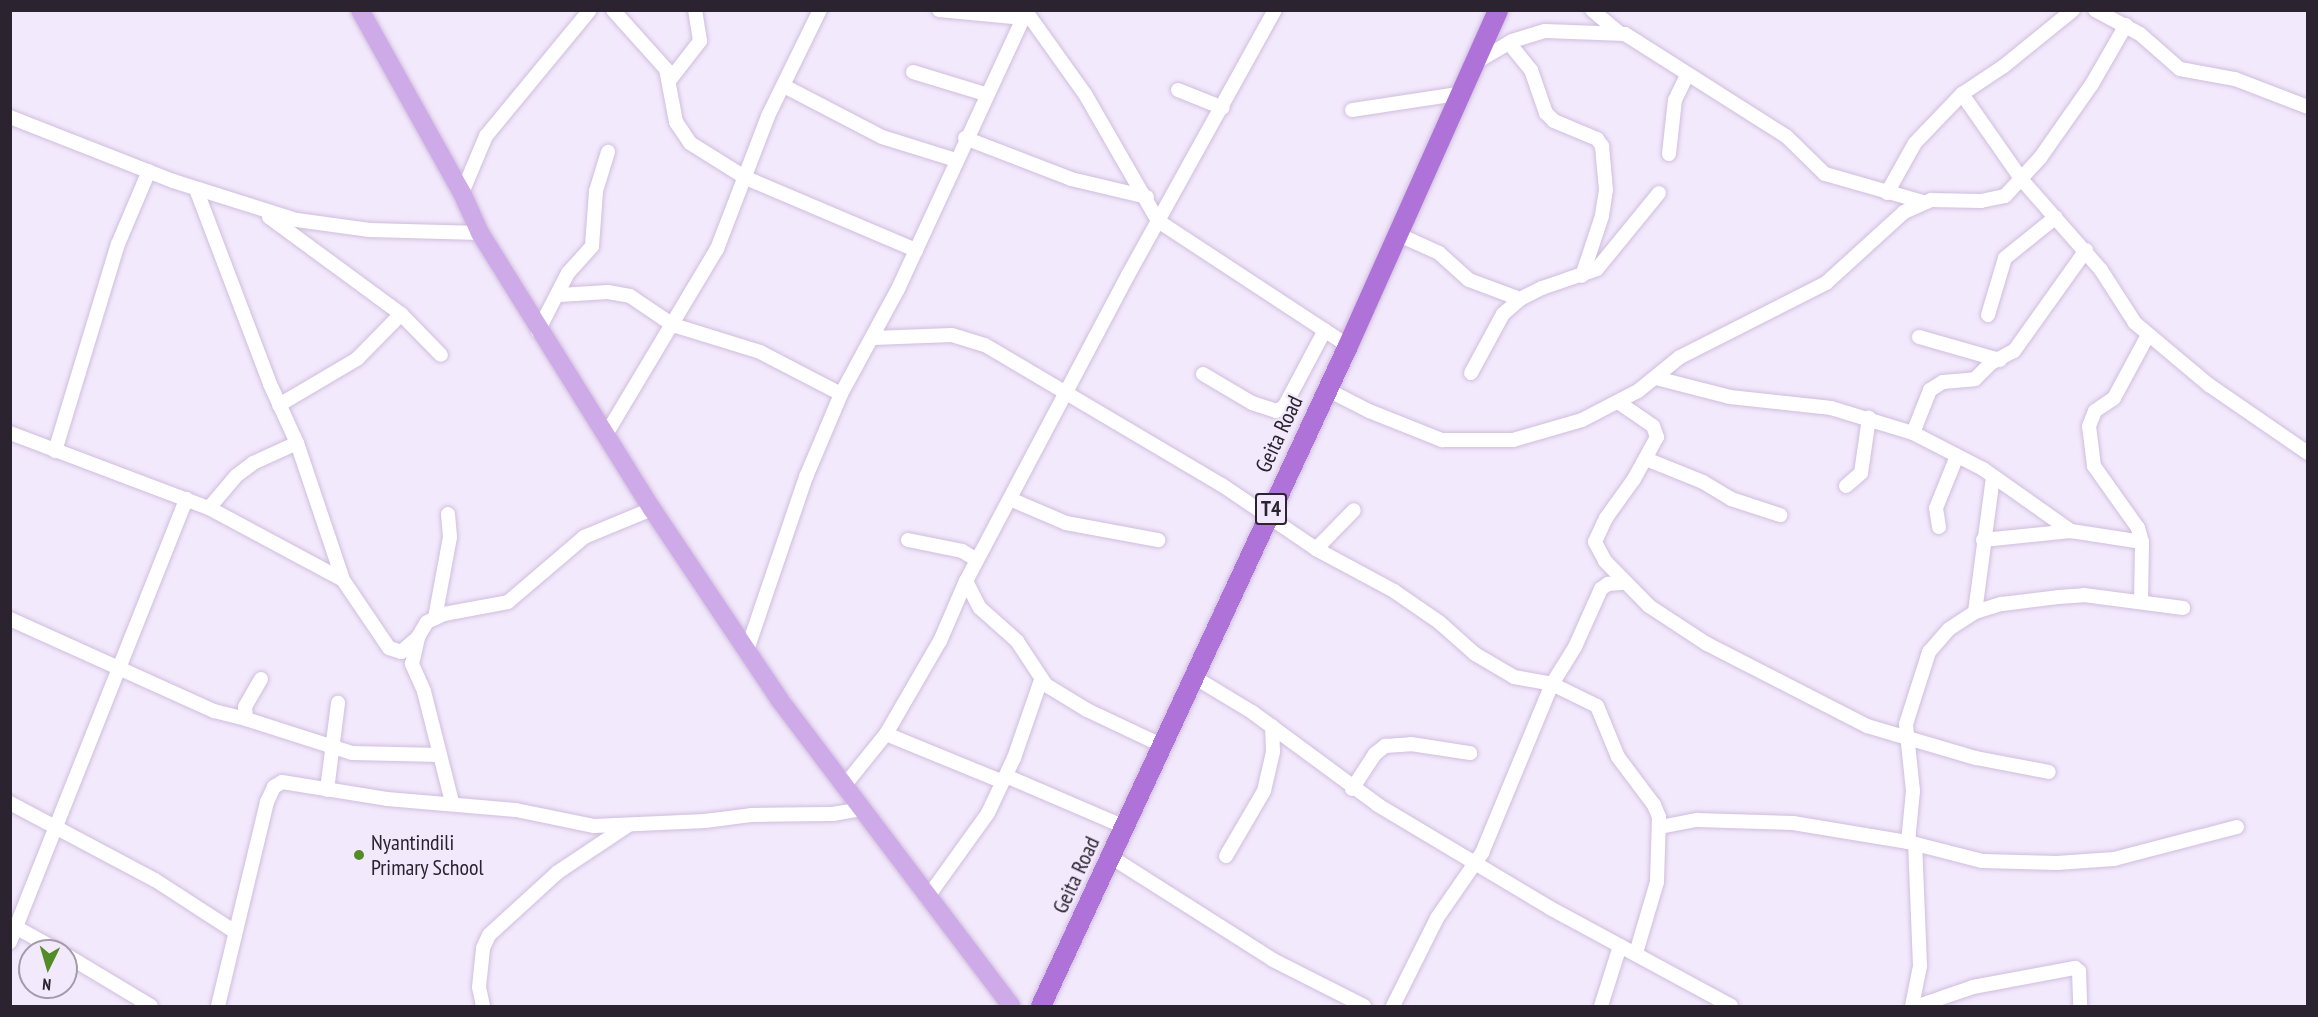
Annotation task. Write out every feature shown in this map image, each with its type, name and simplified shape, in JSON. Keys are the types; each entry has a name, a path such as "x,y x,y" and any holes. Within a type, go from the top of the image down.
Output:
{"highway":[{"name":"Geita Road","path":"1041,1006 1326,389 1348,346 1458,94 1498,10"}],"main road":[{"path":"360,10 462,193 480,233 538,331 652,509 747,650 860,809 1011,1006"}],"street":[{"path":"613,10 660,59 669,81 676,122 683,135 746,178 916,250"},
{"path":"669,81 700,41 695,10"},
{"path":"605,436 717,249 768,116 820,10"},
{"path":"939,10 1025,13"},
{"path":"844,786 886,734 940,640 977,560 1158,221 1223,108 1275,10"},
{"path":"1592,10 1618,32 1786,136 1825,174 1923,202 1998,199 2022,180 2092,84 2126,26"},
{"path":"1887,193 1915,143 1962,94 1997,72 2073,10"},
{"path":"2095,10 2126,26 2160,48 2180,69 2235,79 2307,107"},
{"path":"462,193 486,136 584,12"},
{"path":"747,650 806,477 841,394 873,338 916,250 985,94 1025,13"},
{"path":"1025,13 1085,94 1147,197 1158,221 1348,346"},
{"path":"1472,65 1509,43 1545,31 1618,32"},
{"path":"1509,43 1530,70 1546,113 1572,130 1597,139 1602,146 1606,190 1602,216 1582,276"},
{"path":"912,72 985,94"},
{"path":"1669,154 1675,100 1687,75"},
{"path":"784,86 882,137 956,160"},
{"path":"1178,90 1223,108"},
{"path":"1352,110 1458,94"},
{"path":"1962,94 2022,180 2086,250 2125,312 2209,385 2307,453"},
{"path":"10,117 196,189 297,220 369,230 480,233"},
{"path":"965,138 1071,179 1147,197"},
{"path":"538,331 559,295 568,273 592,246 596,191 608,152"},
{"path":"55,451 110,266 149,171"},
{"path":"196,189 279,405 297,443 343,580 389,648 401,652 418,637 427,622 435,618 508,602 584,537 652,509"},
{"path":"1471,373 1503,314 1520,299 1582,276 1607,260 1659,193"},
{"path":"1326,389 1426,435 1468,442 1535,436 1618,402 1656,378 1680,357 1826,283 1888,223 1923,202"},
{"path":"257,209 401,314 441,355"},
{"path":"1988,315 2005,258 2056,217"},
{"path":"1397,234 1439,253 1469,280 1520,299"},
{"path":"1913,433 1930,390 1936,384 1975,379 2014,351 2086,250"},
{"path":"559,295 608,292 630,296 673,325 760,352 841,394"},
{"path":"279,405 357,359 401,314"},
{"path":"1203,374 1252,403 1276,411 1284,407 1325,330"},
{"path":"2141,602 2142,542 2130,512 2094,466 2089,426 2095,411 2114,398 2148,334"},
{"path":"1919,337 2000,360"},
{"path":"873,338 970,338 1269,515 1316,549 1394,591 1483,659 1514,677 1552,684 1598,706 1618,757 1654,805 1660,827 1657,882 1636,953"},
{"path":"1656,378 1730,397 1786,401 1869,418 1913,433 1993,477 2071,531"},
{"path":"1618,402 1653,426 1657,437 1646,459 1605,518 1595,542 1605,561 1649,606 1707,644 1868,726 1984,760 2049,772"},
{"path":"1846,486 1862,473 1869,418"},
{"path":"10,433 209,508 343,580"},
{"path":"209,508 236,476 253,463 297,443"},
{"path":"1939,527 1936,508 1957,456"},
{"path":"1646,459 1703,482 1731,499 1780,515"},
{"path":"1975,612 1993,477"},
{"path":"10,942 13,926 58,825 186,499"},
{"path":"1010,499 1066,523 1158,540"},
{"path":"1316,549 1354,510"},
{"path":"435,618 450,537 448,514"},
{"path":"1983,540 2071,531 2142,542"},
{"path":"908,540 962,551 977,560"},
{"path":"966,581 980,608 1017,641 1041,680 1071,702 1163,746"},
{"path":"1393,1006 1437,918 1477,862 1552,684 1575,647 1602,587 1624,583"},
{"path":"1912,1006 1920,966 1912,843 1913,791 1904,736 1910,704 1929,652 1948,629 1975,612 2002,604 2084,595 2183,608"},
{"path":"10,619 214,711 246,719 331,748 371,756 440,755"},
{"path":"418,637 414,670 424,691 452,802"},
{"path":"1194,677 1272,726 1352,789 1620,946 1731,1006"},
{"path":"246,719 245,707 261,679"},
{"path":"927,898 988,813 1005,779 1041,680"},
{"path":"327,790 338,703"},
{"path":"1226,856 1264,790 1274,752 1272,726"},
{"path":"886,734 1125,826"},
{"path":"1352,789 1375,754 1385,746 1411,744 1470,753"},
{"path":"218,1006 235,932 274,787 286,782 387,799 452,802 594,826 627,826 752,815 833,814 860,809"},
{"path":"10,803 58,825 154,880 235,932"},
{"path":"1660,827 1696,820 1793,823 1912,843 1982,861 2057,863 2114,859 2237,827"},
{"path":"483,1006 479,981 489,935 558,872 627,826"},
{"path":"1111,857 1273,960 1364,1006"},
{"path":"13,926 37,939"},
{"path":"1601,1006 1620,946"},
{"path":"78,962 151,1006"},
{"path":"1918,1006 1973,987 2075,968 2079,971 2080,1006"}],"place":[{"name":"Nyantindili Primary School","path":"359,855"}]}
